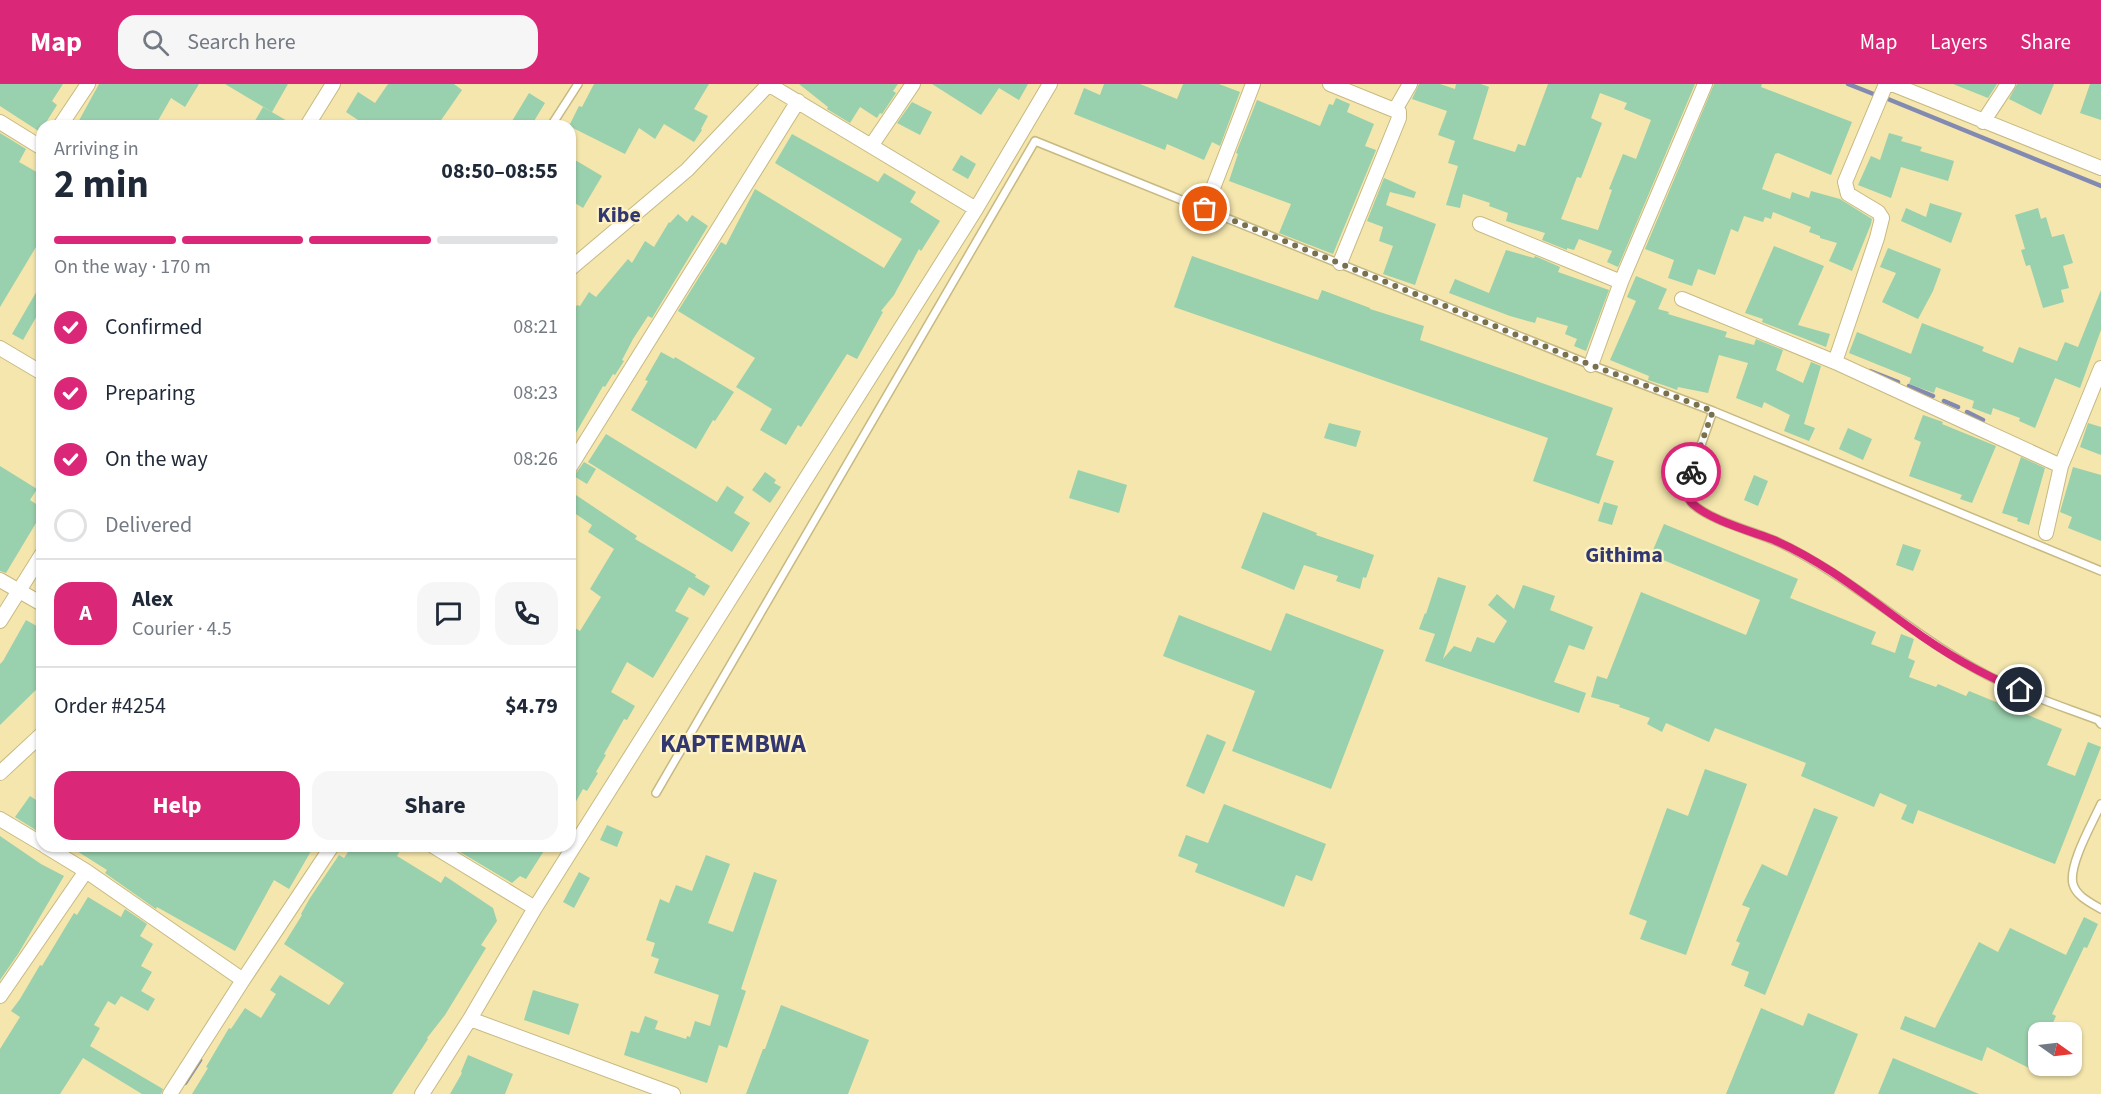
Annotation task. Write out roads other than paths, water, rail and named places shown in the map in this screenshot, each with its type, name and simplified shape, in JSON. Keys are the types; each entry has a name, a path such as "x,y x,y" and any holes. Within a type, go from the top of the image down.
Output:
{"street":[{"path":"64,120 88,84"},
{"path":"311,120 333,84"},
{"path":"576,264 687,170 768,84 976,209"},
{"path":"871,146 913,84"},
{"path":"576,843 976,209 1050,84"},
{"path":"1205,209 1253,84"},
{"path":"1330,84 1399,112 1399,118 1340,263"},
{"path":"1395,110 1410,84"},
{"path":"1591,365 1622,282 1705,84"},
{"path":"1835,362 1882,218 1878,212 1848,194 1845,182 1886,84"},
{"path":"1892,84 2101,168"},
{"path":"1983,122 2008,84"},
{"path":"576,457 798,101"},
{"path":"0,122 36,144"},
{"path":"1480,224 1622,282"},
{"path":"1682,299 1835,362 2061,466"},
{"path":"0,348 36,369"},
{"path":"2046,533 2061,466 2101,368"},
{"path":"0,621 36,564"},
{"path":"0,580 36,601"},
{"path":"0,773 36,740"},
{"path":"0,819 36,841"},
{"path":"55,852 86,871 243,980"},
{"path":"170,1094 328,852"},
{"path":"443,852 535,908"},
{"path":"422,1094 570,852"},
{"path":"0,996 86,871"},
{"path":"470,1019 673,1094"}],"lane":[{"path":"555,120 578,84"},
{"path":"656,793 1035,141 1591,365 1713,411 2101,571"},
{"path":"1713,411 1687,485 1691,502 1712,516 1776,541 1810,559 1863,593 1910,628 1971,666 2001,682 2098,720 2101,724"},
{"path":"2101,804 2072,869 2073,885 2083,898 2101,909"}],"waterway":[{"path":"1848,84 1876,95"},
{"path":"1883,97 2101,186"},
{"path":"1870,371 1898,382"},
{"path":"1909,386 1933,396"},
{"path":"1944,401 1958,407"},
{"path":"1967,412 1983,420"},
{"path":"185,1083 200,1060"}],"district":[{"name":"Kibe","path":"619,215"},
{"name":"Githima","path":"1624,555"},
{"name":"KAPTEMBWA","path":"733,743"}]}
